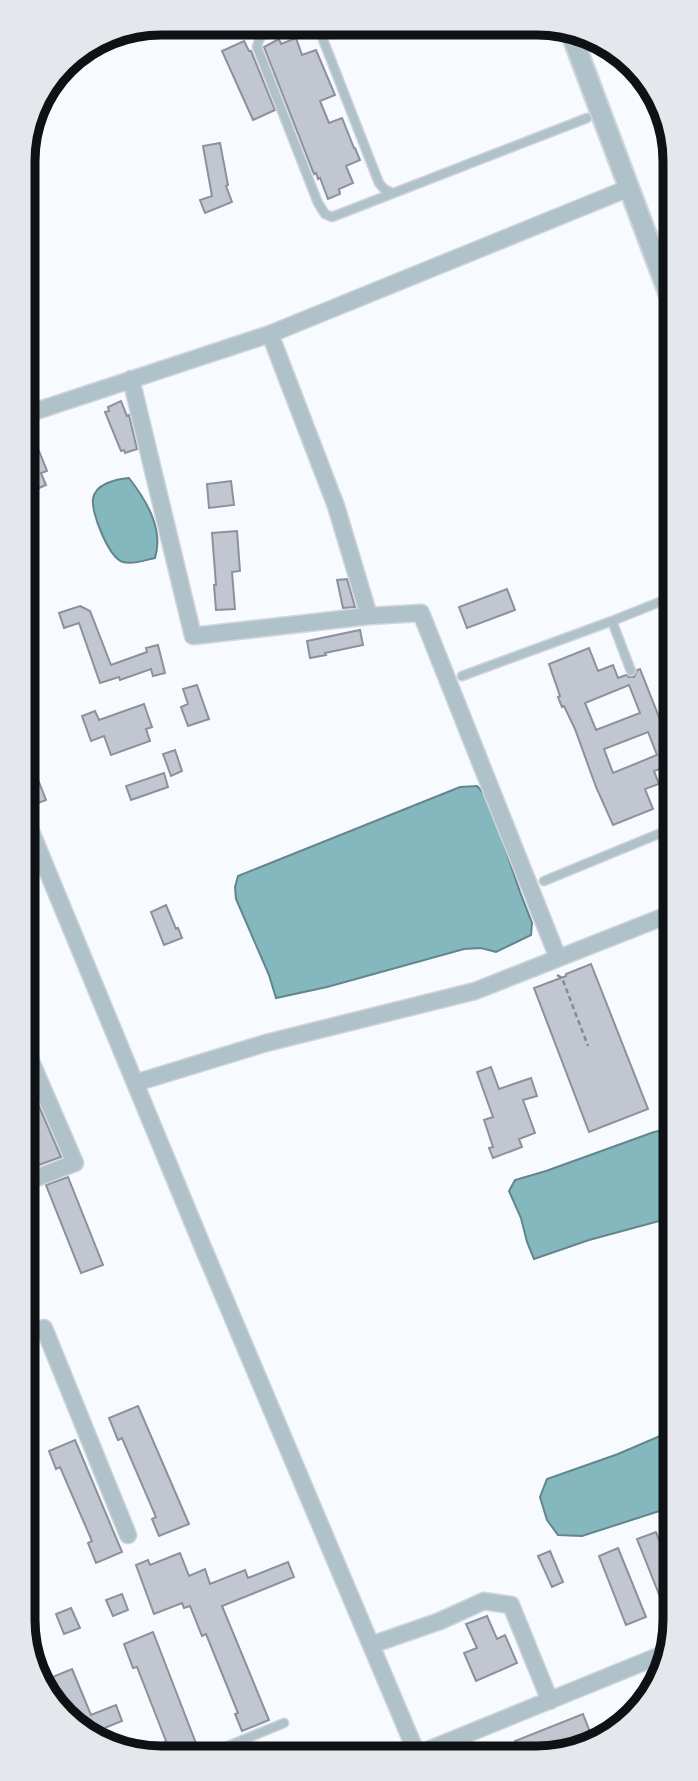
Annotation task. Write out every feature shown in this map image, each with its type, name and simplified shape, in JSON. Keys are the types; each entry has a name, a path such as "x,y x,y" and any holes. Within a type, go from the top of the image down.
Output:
{"street":[{"path":"574,41 663,279"},
{"path":"35,411 270,334 629,188"},
{"path":"270,334 336,506 369,616"},
{"path":"131,379 192,636 369,616 421,613 550,961"},
{"path":"35,841 414,1746"},
{"path":"135,1083 266,1042 475,991 663,917"},
{"path":"35,1074 75,1163 35,1179"},
{"path":"35,1332 44,1328 128,1535"},
{"path":"371,1645 440,1621 484,1601 511,1605 550,1700"},
{"path":"437,1746 657,1656"}],"lane":[{"path":"262,35 257,47 318,204 325,214 332,217 587,118"},
{"path":"321,35 379,183 392,194"},
{"path":"462,676 663,601"},
{"path":"612,621 631,671"},
{"path":"544,881 663,832"},
{"path":"228,1746 284,1723"}],"path":[{"path":"550,961 562,978 588,1045"}],"water":[{"path":"129,478 152,515 157,536 155,558 131,563 123,562 112,552 102,534 93,506 95,494 102,486"},
{"path":"477,786 488,798 532,923 531,935 496,952 481,948 464,949 327,987 276,998 269,975 236,899 238,876 460,787"},
{"path":"663,1130 663,1220 589,1240 534,1259 509,1191 515,1180"},
{"path":"663,1435 663,1510 582,1536 558,1535 547,1520 540,1497 547,1479"}],"building":[{"path":"296,38 302,55 316,50 335,95 320,101 329,123 342,118 360,160 346,166 353,183 339,189 340,194 328,199 320,178 314,174 264,47 279,39 281,44"},
{"path":"244,41 251,51 275,110 253,120 222,51"},
{"path":"220,143 228,185 226,186 232,202 205,213 200,200 212,196 203,146"},
{"path":"121,401 127,416 129,415 137,449 125,453 124,450 121,451 105,412 109,411 108,407"},
{"path":"39,451 47,471 41,473 46,485 35,490 35,453"},
{"path":"231,481 234,505 209,508 207,484"},
{"path":"237,531 240,571 232,572 235,609 216,610 212,533"},
{"path":"347,579 355,607 343,608 337,580"},
{"path":"507,589 515,610 467,628 459,607"},
{"path":"80,606 90,611 111,665 147,652 146,648 158,645 165,673 153,676 151,669 120,680 119,677 100,683 79,623 64,628 59,613"},
{"path":"360,630 363,645 310,658 307,641"},
{"path":"589,648 598,671 613,665 618,678 626,675 634,677 640,669 663,727 663,768 654,771 659,784 645,789 653,809 613,825 575,729 564,706 562,707 558,697 560,696 549,664","holes":["629,685 640,713 596,730 585,703","648,732 657,755 613,773 604,749"]},
{"path":"197,685 209,719 188,726 181,707 188,704 183,689"},
{"path":"144,704 152,727 146,729 150,741 111,755 104,736 91,741 82,716 95,711 99,720"},
{"path":"175,750 182,771 171,776 163,754"},
{"path":"35,772 46,800 35,804"},
{"path":"164,773 168,787 131,800 126,786"},
{"path":"166,905 182,938 164,945 151,912"},
{"path":"591,964 648,1109 589,1132 534,988"},
{"path":"491,1067 499,1089 531,1078 537,1096 523,1100 535,1133 519,1139 522,1147 493,1158 489,1148 493,1147 484,1120 493,1117 477,1072"},
{"path":"35,1097 61,1157 36,1166 35,1164"},
{"path":"68,1177 103,1265 81,1273 46,1185"},
{"path":"138,1406 189,1524 159,1536 152,1519 156,1517 122,1438 118,1440 109,1418"},
{"path":"75,1440 122,1552 96,1563 88,1543 92,1541 60,1467 56,1469 49,1451"},
{"path":"656,1532 663,1550 663,1604 637,1539"},
{"path":"618,1548 646,1617 626,1625 599,1556"},
{"path":"550,1551 563,1582 552,1587 538,1556"},
{"path":"180,1553 189,1576 205,1569 210,1584 245,1570 248,1578 288,1562 294,1577 222,1606 269,1720 242,1731 235,1714 238,1713 206,1634 202,1636 190,1606 184,1608 182,1603 154,1614 136,1565 148,1560 150,1565"},
{"path":"122,1594 128,1610 113,1616 106,1600"},
{"path":"71,1608 80,1628 64,1634 56,1614"},
{"path":"487,1616 497,1639 505,1635 517,1663 476,1681 464,1653 477,1648 466,1624"},
{"path":"153,1632 197,1746 164,1746 163,1743 166,1741 137,1667 133,1668 124,1644"},
{"path":"72,1669 91,1715 116,1705 122,1721 100,1730 91,1725 66,1703 49,1678"},
{"path":"583,1714 590,1733 554,1745 517,1746 515,1741"}]}
